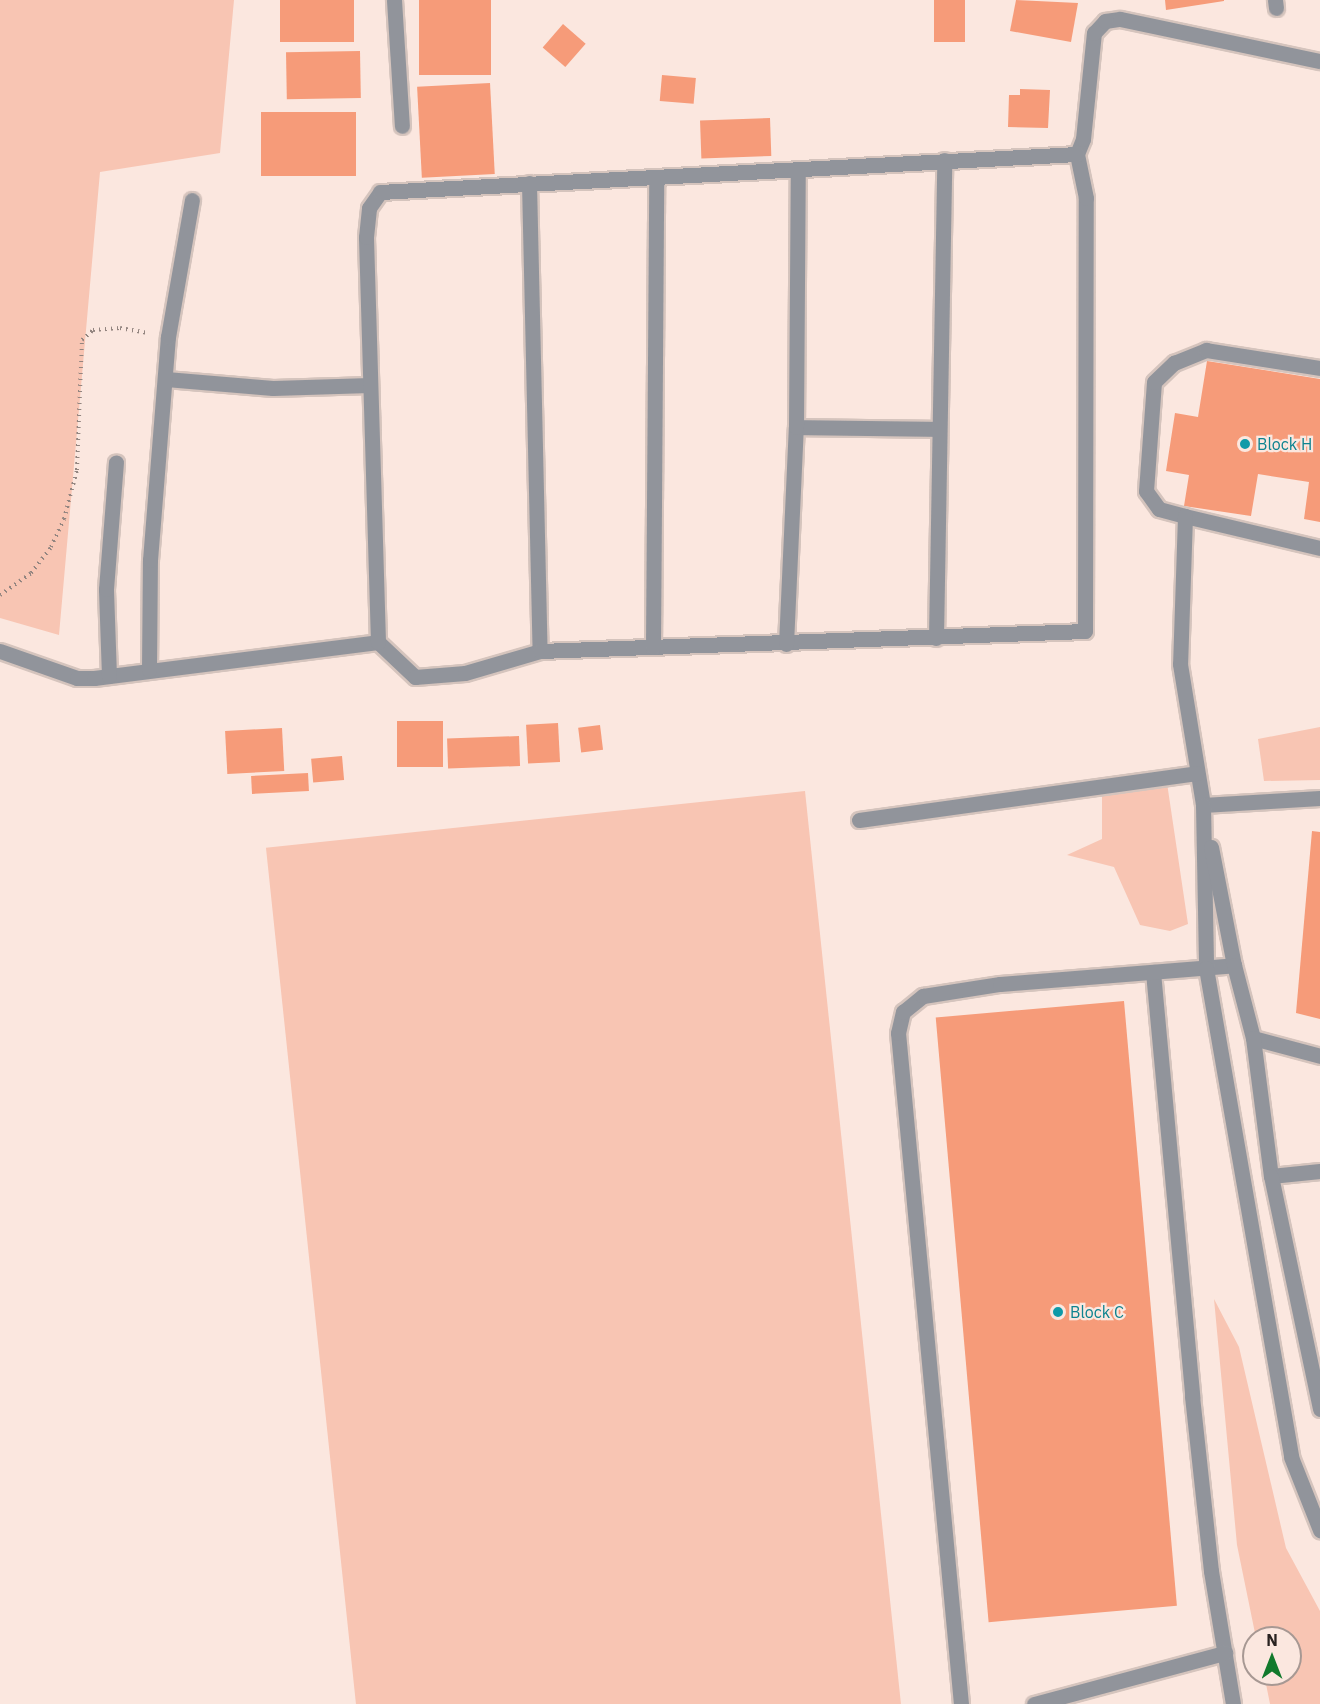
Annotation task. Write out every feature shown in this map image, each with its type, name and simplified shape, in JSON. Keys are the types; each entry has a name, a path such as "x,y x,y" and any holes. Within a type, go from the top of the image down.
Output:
{"street":[{"path":"394,0 402,126"},
{"path":"1077,154 380,192 369,208 366,237 378,642 415,677 465,673 540,651 786,644 1084,631 1086,198 1077,154 1083,139 1094,33 1105,21 1120,19 1320,60"},
{"path":"936,638 944,160"},
{"path":"786,644 796,427 798,169"},
{"path":"653,647 656,177"},
{"path":"529,183 540,651"},
{"path":"149,670 150,560 168,338 192,200"},
{"path":"1320,368 1206,350 1174,363 1154,382 1146,491 1159,509 1320,548"},
{"path":"166,379 273,388 370,385"},
{"path":"796,427 938,429"},
{"path":"109,676 106,589 116,462"},
{"path":"1185,516 1180,664 1197,773 1234,965 1253,1038 1271,1176 1320,1409"},
{"path":"0,651 77,678 109,676 378,642"},
{"path":"859,820 1197,773"},
{"path":"1203,806 1320,798"},
{"path":"1203,806 1206,968 1291,1457 1320,1530"},
{"path":"962,1704 898,1033 903,1012 923,996 1000,984 1234,965"},
{"path":"1153,972 1194,1408 1233,1704"},
{"path":"1253,1038 1320,1056"},
{"path":"1271,1176 1320,1171"},
{"path":"1034,1704 1225,1653"}],"path":[{"path":"0,595 31,573 51,547 64,519 77,470 82,340 93,330 120,328 168,338"}],"shaded area":[{"path":"0,0 234,0 220,153 100,172 59,635 0,618"},
{"path":"1320,727 1320,780 1264,781 1258,739"},
{"path":"1167,783 1188,924 1170,931 1140,925 1114,867 1067,855 1102,839 1102,788"},
{"path":"805,791 901,1704 356,1704 266,848"},
{"path":"1214,1299 1239,1347 1286,1548 1320,1611 1320,1704 1270,1704 1266,1686 1302,1686 1302,1626 1254,1626 1237,1545"}],"building":[{"path":"280,0 354,0 354,42 280,42"},
{"path":"419,0 491,0 491,75 419,75"},
{"path":"934,0 965,0 965,42 934,42"},
{"path":"1016,0 1078,3 1071,42 1010,31"},
{"path":"1165,0 1224,0 1224,1 1166,10"},
{"path":"563,24 586,44 565,67 543,47"},
{"path":"360,51 361,98 287,99 286,52"},
{"path":"662,75 696,78 694,104 660,101"},
{"path":"490,83 495,174 422,178 417,87"},
{"path":"1020,89 1050,90 1048,128 1008,127 1009,95 1020,95"},
{"path":"261,112 356,112 356,176 261,176"},
{"path":"770,118 771,156 701,158 700,120"},
{"name":"Block H","path":"1207,361 1320,379 1320,522 1304,519 1309,482 1258,474 1251,516 1184,506 1189,475 1166,471 1175,413 1198,417"},
{"path":"397,721 443,721 443,767 397,767"},
{"path":"558,723 560,762 528,764 526,725"},
{"path":"600,725 603,750 581,752 578,728"},
{"path":"282,728 284,771 227,774 225,731"},
{"path":"519,736 520,766 448,768 447,739"},
{"path":"342,756 344,780 313,783 311,759"},
{"path":"308,773 309,791 252,794 251,776"},
{"path":"1312,831 1320,832 1320,1019 1296,1013"},
{"name":"Block C","path":"1124,1001 1177,1606 989,1622 936,1017"}],"place":[{"name":"Block H","path":"1245,444"},
{"name":"Block C","path":"1058,1312"}]}
